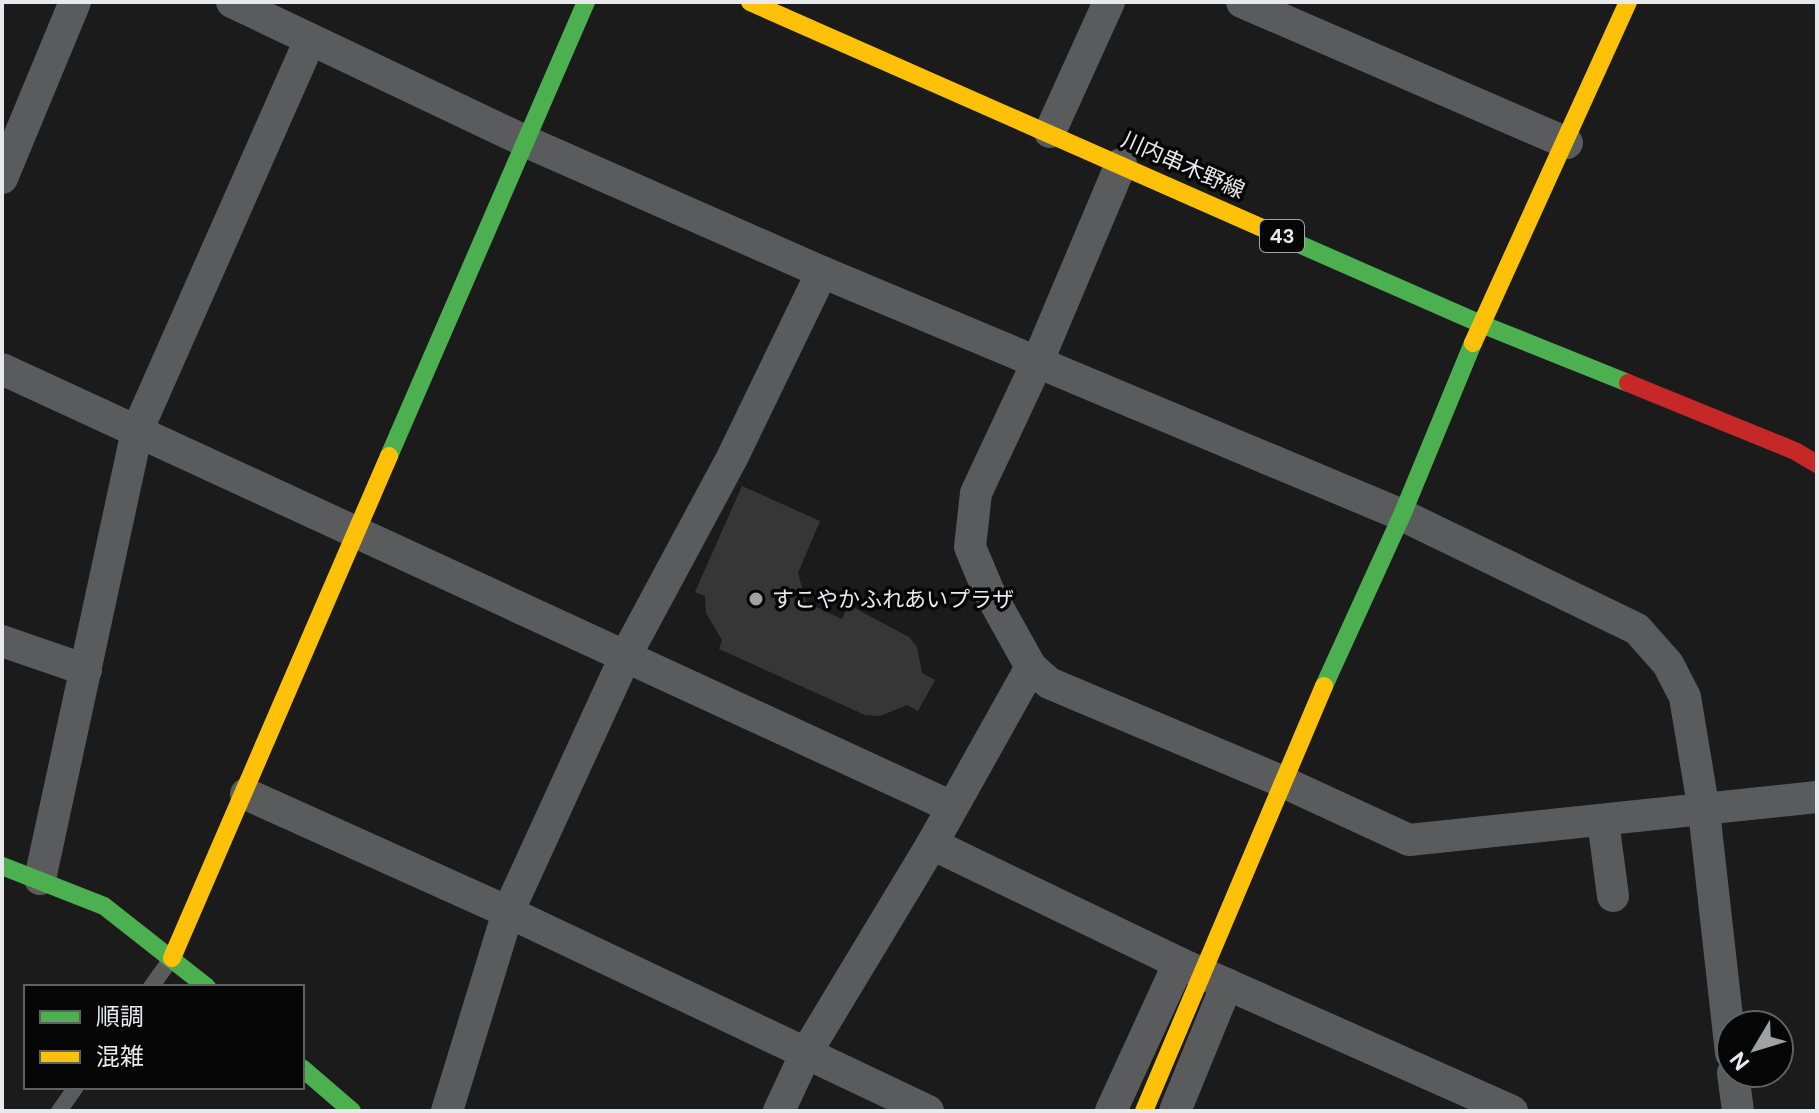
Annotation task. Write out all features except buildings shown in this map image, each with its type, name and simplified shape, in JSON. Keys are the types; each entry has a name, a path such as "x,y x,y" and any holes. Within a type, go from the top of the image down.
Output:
{"street":[{"path":"2,178 75,2"},
{"path":"232,2 527,142 822,272 1402,515 1637,629 1668,664 1685,697 1704,811 1726,1009"},
{"path":"172,958 246,794 586,2"},
{"name":"川内串木野線","path":"750,2 1481,324 1795,451 1817,464"},
{"path":"1050,132 1109,2"},
{"path":"1242,2 1567,143"},
{"path":"1144,1111 1281,781 1402,515 1481,324 1567,143 1628,2"},
{"path":"40,879 137,431 310,40"},
{"path":"1121,164 1037,363 976,493 970,547 988,590 1031,667 1049,683 1281,781 1409,840 1817,797"},
{"path":"447,1111 508,912 626,655 732,458 822,272"},
{"path":"2,369 952,807"},
{"path":"2,641 86,670"},
{"path":"779,1111 806,1053 932,844 1031,667"},
{"path":"246,794 508,912 928,1111"},
{"path":"1603,821 1613,896"},
{"path":"932,844 1203,973 1512,1111"},
{"path":"2,866 104,906 205,985"},
{"path":"1111,1111 1203,973"},
{"path":"1175,1111 1203,973"},
{"path":"304,1070 352,1111"},
{"path":"1735,1089 1738,1111"}],"lane":[{"path":"152,985 172,958"},
{"path":"59,1111 75,1089"}],"traffic: fast":[{"path":"389,456 586,2"},
{"path":"1260,227 1481,324 1628,383"},
{"path":"1324,686 1402,515 1473,343"},
{"path":"2,866 104,906 204,985"},
{"path":"304,1070 352,1111"}],"traffic: slow":[{"path":"750,2 1260,227"},
{"path":"1473,343 1628,2"},
{"path":"172,958 389,456"},
{"path":"1144,1111 1324,686"}],"traffic: jam":[{"path":"1628,383 1795,451 1817,464"}],"place":[{"name":"すこやかふれあいプラザ","path":"756,599"}]}
